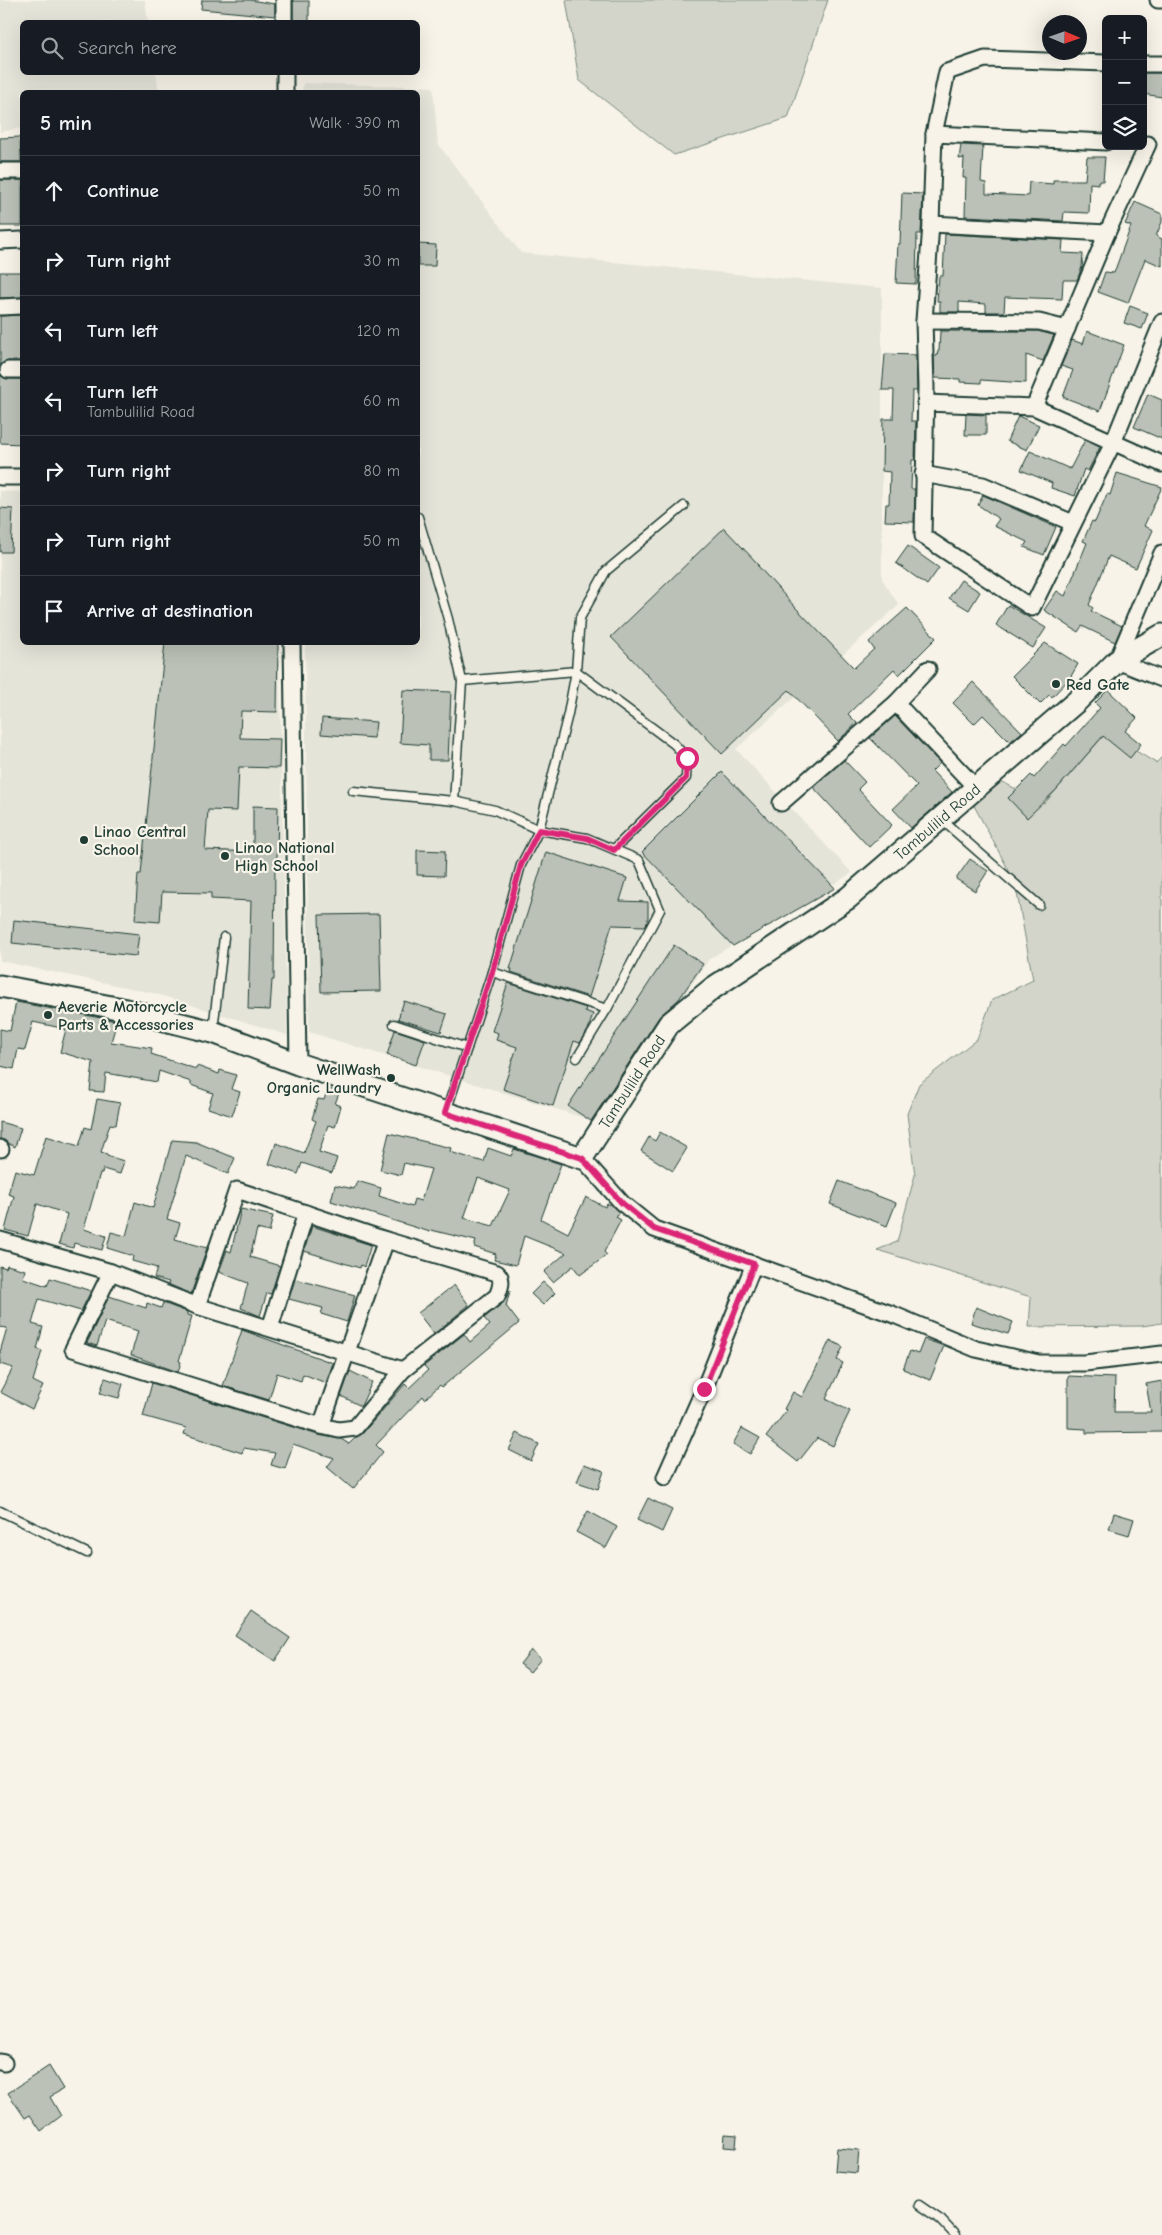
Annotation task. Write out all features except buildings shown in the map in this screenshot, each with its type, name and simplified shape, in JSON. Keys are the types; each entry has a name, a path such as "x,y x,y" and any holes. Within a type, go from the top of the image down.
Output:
{"street":[{"path":"284,0 284,20"},
{"path":"1102,63 985,59 947,72 934,134 931,224 924,321 924,536 1032,608 1112,443 1162,322"},
{"path":"1147,64 1162,64"},
{"path":"285,75 285,90"},
{"path":"934,134 1102,142"},
{"path":"1034,407 1107,233 1151,144"},
{"path":"0,171 20,171"},
{"path":"931,224 1107,233"},
{"path":"0,241 20,240"},
{"path":"0,307 20,306"},
{"path":"924,321 1039,322 1067,329"},
{"path":"925,403 1034,407 1162,464"},
{"path":"923,474 983,485 1073,524"},
{"path":"0,477 20,477"},
{"path":"1162,553 1117,661 1162,679"},
{"name":"Tambulilid Road","path":"582,1158 669,1024 712,988 848,898 1077,701 1117,661 1162,635"},
{"path":"292,645 298,1064"},
{"path":"781,803 896,703 928,669"},
{"path":"896,703 977,789"},
{"path":"0,986 117,1008 213,1032 298,1064 582,1158 622,1203 654,1229 892,1314 976,1349 1039,1364 1085,1363 1162,1354"},
{"path":"111,1272 73,1349 321,1426 340,1430 355,1428 403,1370 497,1296 500,1290 501,1279 497,1274 386,1240 237,1190 197,1306"},
{"path":"270,1328 306,1213"},
{"path":"0,1240 111,1272 197,1306 347,1351 403,1370"},
{"path":"321,1426 386,1240"},
{"path":"665,1477 704,1389 754,1264"}],"lane":[{"path":"445,1113 492,972 521,865 539,830 568,714 576,671 580,618 606,571 684,506"},
{"path":"420,524 448,619 462,681 454,801"},
{"path":"462,681 576,671 674,744 687,758 686,778 614,850"},
{"path":"353,791 454,801 495,810 539,830 587,838 639,860 660,910 607,1010 577,1058"},
{"path":"941,819 1039,905"},
{"path":"213,1032 224,937"},
{"path":"492,972 607,1010"},
{"path":"394,1024 468,1048"},
{"path":"0,1511 86,1553"},
{"path":"919,2205 941,2220 955,2235"}],"shaded area":[{"path":"0,0 145,0 148,20 20,20 20,75 156,75 159,90 20,90 20,128 0,132"},
{"path":"566,0 828,0 788,118 674,155 579,80"},
{"path":"303,83 433,87 438,144 521,253 882,288 882,579 899,605 736,749 852,873 709,959 597,1122 309,1032 305,645 420,645 420,90 302,90"},
{"path":"0,491 20,492 20,645 279,645 287,1035 153,993 0,961"},
{"path":"1106,733 1156,763 1162,757 1162,1323 1142,1326 1029,1327 1031,1297 877,1250 897,1242 915,1175 907,1114 919,1084 977,1039 992,1000 1033,980 1015,882 971,800 997,779 1044,804"}],"place":[{"name":"Red Gate","path":"1056,684"},
{"name":"Linao Central School","path":"84,840"},
{"name":"Linao National High School","path":"225,856"},
{"name":"Aeverie Motorcycle Parts & Accessories","path":"48,1015"},
{"name":"WellWash Organic Laundry","path":"391,1078"}],"route":[{"path":"687,758 686,778 614,850 587,838 539,830 521,865 492,972 445,1113 582,1158 622,1203 654,1229 754,1264 704,1389"}]}
